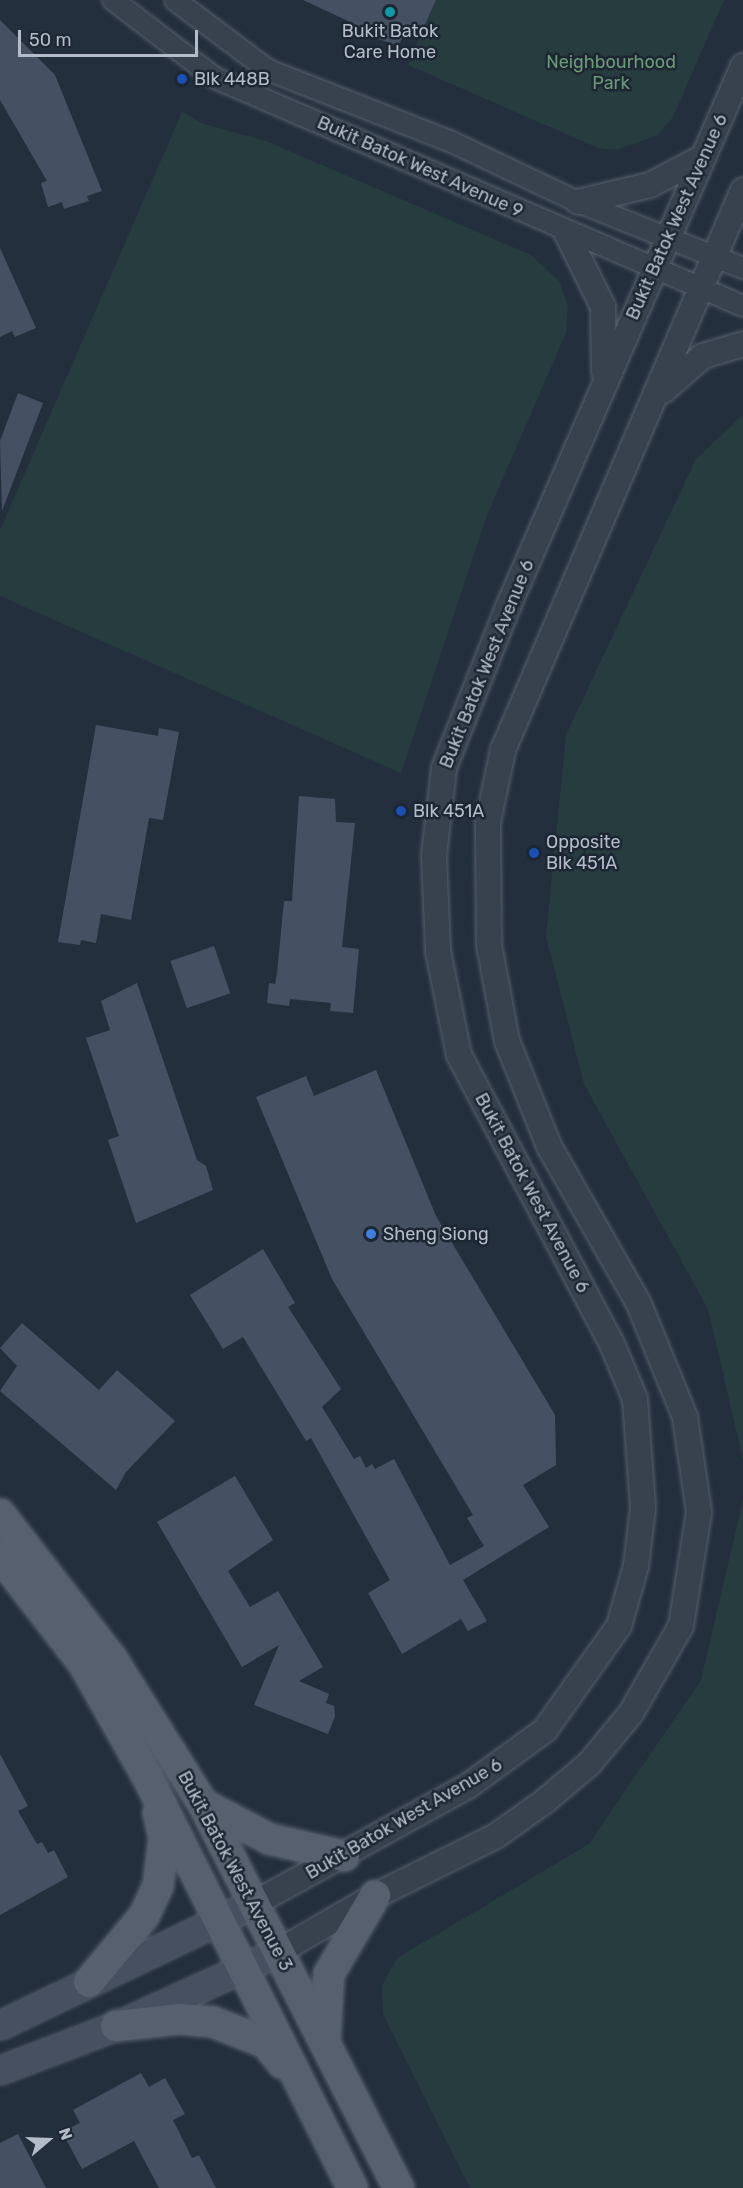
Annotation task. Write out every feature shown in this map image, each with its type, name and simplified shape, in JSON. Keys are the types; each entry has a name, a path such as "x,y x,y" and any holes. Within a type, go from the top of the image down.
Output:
{"main road":[{"name":"Bukit Batok West Avenue 3","path":"0,1514 112,1659 203,1804 399,2188"},
{"name":"Bukit Batok West Avenue 3","path":"0,1556 83,1664 147,1776 352,2188"},
{"path":"89,1982 144,1916 158,1886 164,1838 147,1776"},
{"path":"203,1804 269,1839 344,1856"},
{"path":"325,2043 329,1974 375,1896"},
{"name":"Bukit Batok West Avenue 6","path":"0,2025 219,1923 255,1903"},
{"name":"Bukit Batok West Avenue 6","path":"0,2070 116,2026 278,1952"},
{"path":"116,2026 179,2019 213,2022 266,2043 300,2087"}],"street":[{"name":"Bukit Batok West Avenue 9","path":"113,0 215,78 567,232 743,306"},
{"name":"Bukit Batok West Avenue 9","path":"175,0 268,70 452,142 578,202 743,268"},
{"name":"Bukit Batok West Avenue 6","path":"255,1903 344,1856 477,1780 545,1730 619,1626 636,1566 643,1508 635,1399 612,1344 459,1055 445,1003 434,901 444,768 604,385 743,66"},
{"path":"578,202 650,185 703,157"},
{"name":"Bukit Batok West Avenue 6","path":"278,1952 375,1896 495,1836 589,1764 668,1658 691,1584 699,1512 685,1417 639,1304 549,1146 520,1075 495,992 486,897 488,822 503,750 743,190"},
{"path":"567,232 590,270 603,307 604,385"},
{"path":"655,399 703,356 743,344"}],"green space":[{"name":"Neighbourhood Park","path":"436,0 724,0 673,117 658,135 616,150 598,148 408,65"},
{"path":"182,112 204,124 266,141 531,255 559,281 568,306 566,333 487,515 401,773 0,596 0,530"},
{"path":"743,415 743,1460 708,1309 584,1084 546,937 566,735 696,459"},
{"path":"743,1500 743,2188 470,2188 383,2014 382,1986 397,1958 589,1844 701,1680"}],"building":[{"name":"Bukit Batok Care Home","path":"303,0 436,0 423,29 407,24 399,46 346,28 348,21"},
{"path":"0,20 55,75 102,191 87,196 89,201 64,209 62,202 48,207 41,183 47,181 0,100"},
{"path":"0,248 36,328 15,337 12,331 0,337"},
{"path":"18,393 43,403 2,511 0,441"},
{"path":"96,725 158,736 159,728 179,732 163,820 149,818 131,920 101,914 96,943 81,940 80,945 58,942"},
{"path":"299,796 335,799 336,822 355,823 342,947 359,949 353,1013 330,1011 331,1003 290,999 289,1006 267,1003 269,983 275,984 277,973 284,901 292,901"},
{"path":"214,946 230,993 187,1008 171,961"},
{"path":"137,983 197,1160 206,1166 213,1190 136,1223 108,1140 119,1136 86,1038 110,1030 101,1001"},
{"path":"376,1070 436,1216 555,1415 556,1465 523,1485 549,1527 463,1580 487,1621 468,1631 461,1619 402,1654 368,1593 390,1580 311,1438 306,1441 243,1337 223,1349 190,1295 263,1249 295,1303 288,1307 341,1389 322,1407 354,1459 360,1456 366,1468 372,1464 375,1469 394,1459 450,1565 484,1546 467,1518 473,1515 332,1279 256,1097 306,1076 314,1096"},
{"path":"22,1323 99,1390 117,1370 175,1421 126,1472 116,1490 0,1391 17,1366 0,1348"},
{"path":"235,1476 273,1540 228,1571 250,1607 278,1591 323,1667 299,1681 329,1694 326,1703 334,1706 335,1716 328,1734 254,1705 279,1645 242,1667 157,1522"},
{"path":"0,1754 28,1806 18,1811 37,1844 42,1842 48,1853 54,1850 68,1877 0,1915"},
{"path":"141,2073 149,2087 165,2078 185,2114 173,2120 192,2158 199,2155 216,2188 159,2188 134,2141 82,2169 62,2132 80,2123 73,2110"},
{"path":"18,2134 46,2188 0,2188 0,2143"}],"place":[{"name":"Bukit Batok Care Home","path":"390,12"},
{"name":"Blk 448B","path":"182,79"},
{"name":"Blk 451A","path":"401,811"},
{"name":"Opposite Blk 451A","path":"534,853"},
{"name":"Sheng Siong","path":"371,1234"}]}
